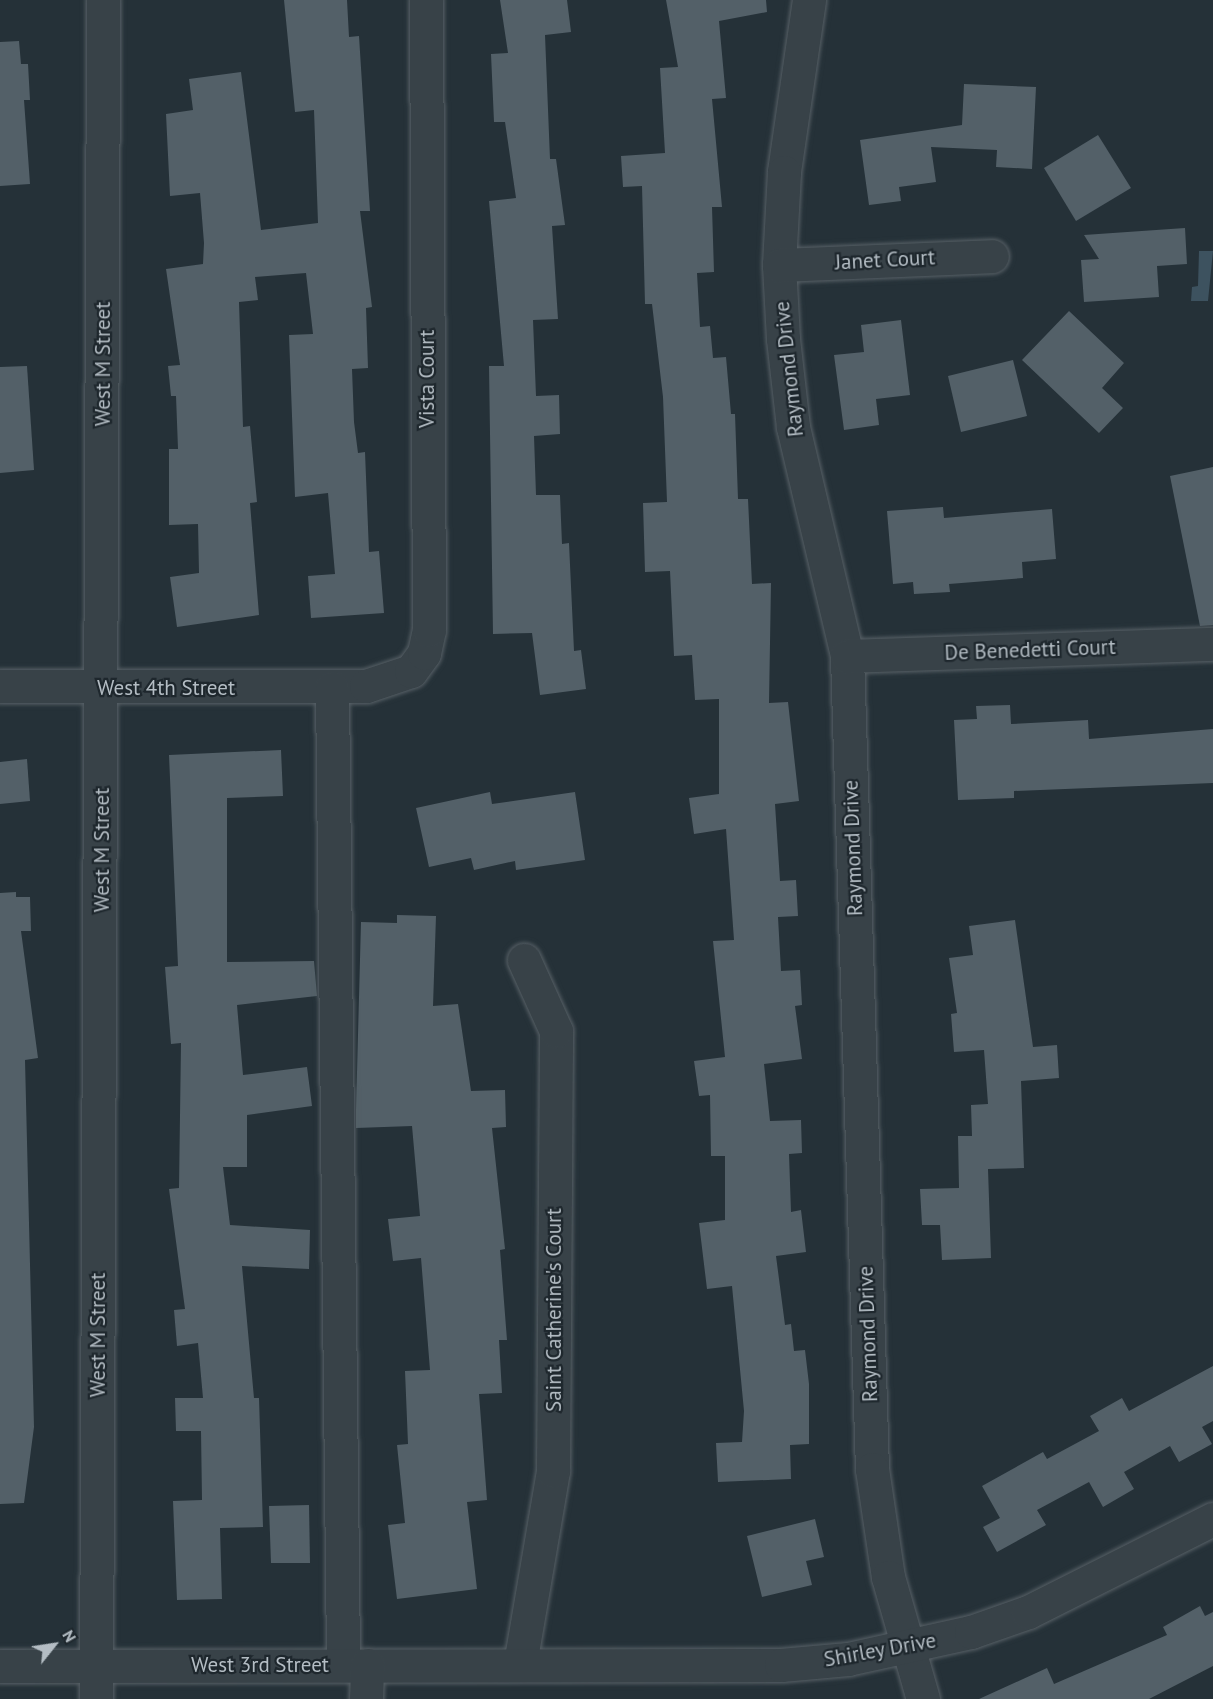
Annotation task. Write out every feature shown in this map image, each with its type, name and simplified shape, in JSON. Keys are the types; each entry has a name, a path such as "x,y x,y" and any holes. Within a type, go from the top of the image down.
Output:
{"street":[{"name":"West M Street","path":"96,1699 104,688 103,0"},
{"name":"Vista Court","path":"332,688 366,686 411,671 424,653 429,630 426,0"},
{"name":"Raymond Drive","path":"809,0 784,172 779,265 793,427 848,656 872,1469 888,1577 906,1648 923,1699"},
{"name":"Janet Court","path":"779,265 992,256"},
{"name":"De Benedetti Court","path":"848,656 1213,644"},
{"name":"West 4th Street","path":"0,686 332,688"},
{"path":"332,688 355,1665 366,1699"},
{"name":"Saint Catherine's Court","path":"520,1664 553,1471 556,1031 524,960"},
{"name":"Shirley Drive","path":"520,1664 781,1665 906,1648 1028,1612 1213,1519"},
{"name":"West 3rd Street","path":"0,1666 520,1664"}],"water":[{"path":"1199,251 1213,251 1208,301 1191,301 1192,287 1198,286"}],"building":[{"path":"284,0 347,0 349,37 359,36 370,211 360,211 372,307 366,308 368,368 352,369 354,422 358,453 365,452 369,552 379,551 384,613 311,618 308,576 335,574 328,493 295,497 289,335 313,334 306,273 255,277 258,300 239,302 243,427 250,426 257,502 250,503 259,615 177,627 170,577 199,573 198,524 169,525 169,449 178,449 176,396 171,396 168,366 180,365 166,269 203,264 204,243 200,193 170,196 166,114 193,110 189,79 241,72 261,230 318,223 314,110 295,112"},
{"path":"500,0 567,0 571,32 545,35 550,159 556,159 565,225 552,226 558,319 533,320 536,396 559,395 560,434 534,436 536,495 560,495 562,544 569,543 574,651 581,650 586,689 540,695 532,633 493,634 489,366 504,366 489,201 516,198 505,122 494,122 491,54 508,53"},
{"path":"666,0 766,0 767,12 719,21 726,98 712,99 722,207 712,207 714,272 697,273 700,327 710,326 713,358 726,357 731,414 735,414 738,499 748,499 752,584 771,583 769,703 788,702 799,801 775,804 780,881 796,880 798,916 778,917 781,971 800,970 802,1005 795,1006 802,1059 764,1064 770,1121 801,1120 802,1153 789,1154 791,1212 801,1210 806,1252 776,1256 785,1325 791,1324 794,1351 805,1350 809,1384 809,1444 790,1445 791,1479 718,1482 716,1443 742,1442 744,1411 732,1286 707,1289 699,1223 725,1220 725,1156 711,1156 710,1095 699,1096 694,1061 725,1057 713,941 734,940 726,829 694,834 689,798 719,794 719,699 695,700 692,655 674,656 670,571 645,572 643,503 667,502 663,397 652,304 645,304 642,186 623,187 621,156 665,153 660,68 678,67"},
{"path":"19,41 21,64 28,64 30,100 24,100 30,184 0,186 0,42"},
{"path":"964,84 1036,87 1032,169 996,167 997,150 931,147 936,182 899,187 901,201 869,205 860,140 962,125"},
{"path":"1098,135 1131,188 1076,221 1044,168"},
{"path":"1185,228 1187,264 1157,266 1159,297 1084,302 1081,260 1099,259 1084,235"},
{"path":"1069,311 1124,363 1102,388 1123,408 1099,433 1022,360"},
{"path":"901,320 910,395 876,399 879,425 844,430 834,355 864,352 861,325"},
{"path":"1013,360 1027,416 961,432 948,376"},
{"path":"27,366 34,470 0,473 0,367"},
{"path":"1213,467 1213,625 1200,626 1170,476"},
{"path":"943,507 944,518 1052,509 1056,559 1022,562 1023,578 949,584 950,592 914,594 913,582 893,584 887,511"},
{"path":"1010,705 1011,724 1088,720 1089,739 1213,729 1213,783 1014,791 1014,798 958,800 954,720 977,719 976,706"},
{"path":"281,750 283,796 227,798 227,962 314,961 317,996 237,1005 243,1075 307,1067 312,1106 247,1115 247,1167 223,1167 230,1225 310,1230 309,1269 242,1266 254,1398 259,1398 263,1527 220,1528 222,1599 177,1600 173,1501 202,1500 201,1431 176,1431 175,1398 203,1398 198,1343 177,1346 174,1310 185,1309 169,1189 179,1188 181,1043 171,1044 165,967 178,966 169,755"},
{"path":"27,759 30,801 0,804 0,762"},
{"path":"490,792 492,804 575,792 585,860 516,870 515,861 474,870 471,858 429,867 416,808"},
{"path":"16,892 16,897 30,897 31,931 21,931 38,1058 25,1060 34,1427 24,1503 0,1504 0,893"},
{"path":"397,915 436,916 433,1006 458,1004 471,1091 505,1090 506,1127 492,1128 505,1249 500,1250 507,1340 499,1340 502,1393 479,1394 487,1500 467,1502 477,1589 397,1599 388,1525 405,1523 397,1445 408,1444 405,1371 430,1370 421,1258 393,1261 388,1219 420,1216 412,1126 356,1128 356,1110 361,922 397,923"},
{"path":"1015,920 1033,1047 1057,1045 1059,1078 1021,1081 1024,1168 988,1169 991,1258 942,1260 940,1225 922,1225 920,1189 959,1188 958,1136 972,1136 971,1105 988,1104 984,1050 954,1052 951,1014 957,1013 949,958 973,955 969,926"},
{"path":"1213,1366 1213,1421 1202,1427 1212,1444 1179,1462 1170,1446 1124,1472 1134,1489 1103,1507 1089,1482 1037,1510 1046,1525 997,1552 983,1527 1000,1518 982,1486 1043,1452 1047,1459 1099,1431 1090,1416 1122,1398 1129,1411"},
{"path":"309,1505 310,1563 271,1563 269,1506"},
{"path":"815,1519 824,1557 806,1561 812,1585 762,1597 747,1536"},
{"path":"1200,1606 1205,1616 1213,1612 1213,1666 1149,1699 979,1699 1047,1668 1054,1684 1167,1635 1163,1627"}]}
